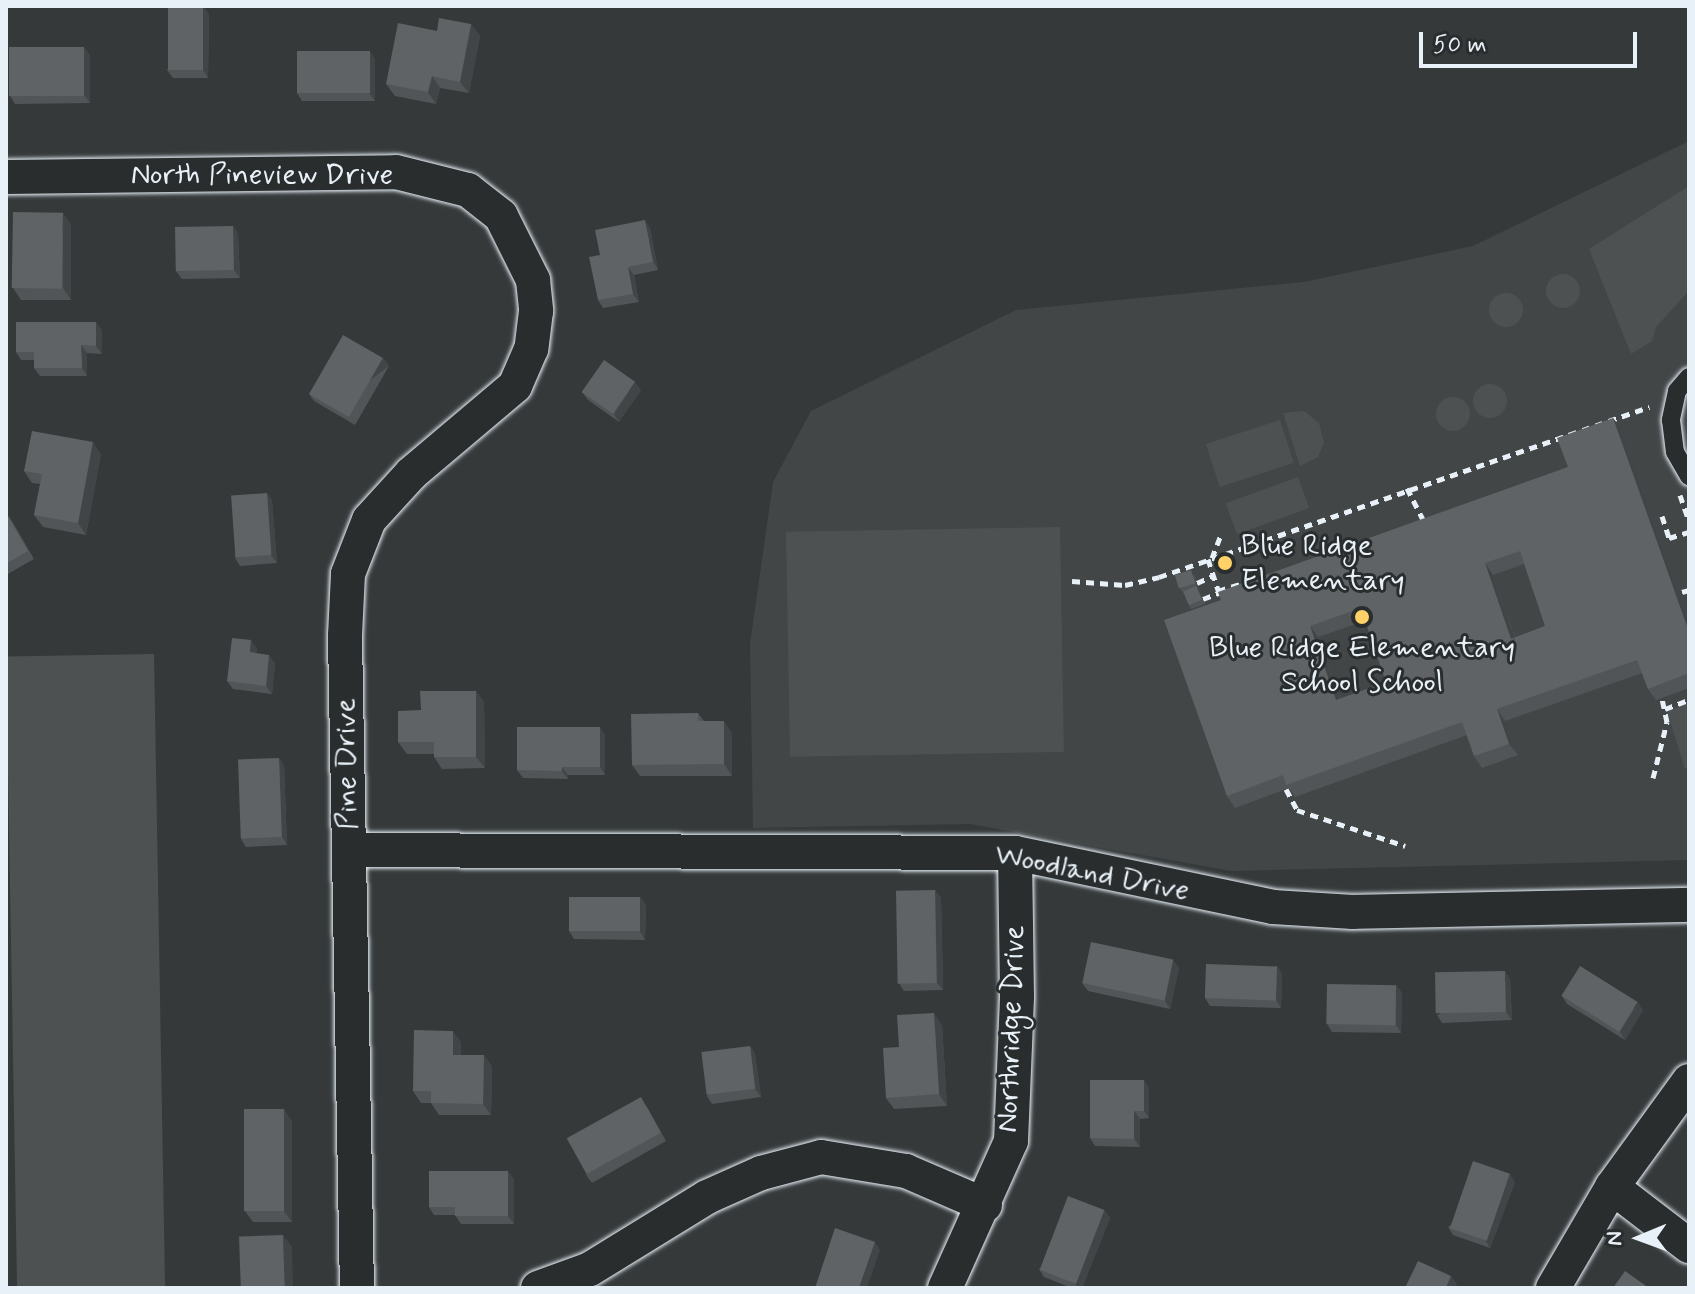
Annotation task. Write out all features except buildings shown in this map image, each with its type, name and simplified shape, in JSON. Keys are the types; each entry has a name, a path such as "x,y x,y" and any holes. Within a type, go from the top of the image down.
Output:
{"street":[{"name":"North Pineview Drive","path":"6,177 396,172 468,190 501,216 523,251 536,311"},
{"name":"Pine Drive","path":"357,1288 349,850 348,574 369,520 411,474 515,386 531,349 536,311"},
{"name":"Woodland Drive","path":"349,850 1015,853 1273,907 1353,912 1689,905"},
{"name":"Northridge Drive","path":"945,1288 985,1205 1011,1141 1015,853"},
{"path":"1553,1288 1612,1187 1689,1081"},
{"path":"538,1288 590,1269 707,1197 761,1173 821,1157 906,1171 985,1205"},
{"path":"1612,1187 1689,1246"}],"lane":[{"path":"1689,377 1677,391 1671,420 1675,452 1689,476"}],"path":[{"path":"1072,581 1125,585 1210,559 1648,403"},
{"path":"1569,432 1574,447"},
{"path":"1407,488 1431,531"},
{"path":"1662,516 1669,538 1689,532"},
{"path":"1414,528 1426,523"},
{"path":"1221,535 1210,559 1222,603"},
{"path":"1203,599 1274,573"},
{"path":"1197,583 1213,576"},
{"path":"1653,778 1664,747 1665,709 1662,698"},
{"path":"1665,709 1689,700"},
{"path":"1286,789 1297,810 1405,846"}],"shaded area":[{"name":"Blue Ridge Elementary","path":"1689,141 1689,860 1231,871 970,824 753,828 750,644 773,482 811,411 1016,310 1304,282 1473,246"},
{"path":"1689,186 1689,291 1656,327 1652,341 1631,354 1589,249"},
{"path":"1563,274 1575,279 1580,291 1575,303 1563,308 1551,303 1546,291 1551,279"},
{"path":"1506,293 1518,298 1523,310 1518,322 1506,327 1494,322 1489,310 1494,298"},
{"path":"1490,384 1502,389 1507,401 1502,413 1490,418 1478,413 1473,401 1478,389"},
{"path":"1453,397 1465,402 1470,414 1465,426 1453,431 1441,426 1436,414 1441,402"},
{"path":"1304,411 1319,423 1324,443 1318,457 1300,466 1283,413"},
{"path":"1280,420 1294,463 1220,487 1206,444"},
{"path":"1298,477 1309,508 1237,534 1226,503"},
{"path":"1060,527 1064,752 790,757 786,532"},
{"path":"154,654 165,1288 17,1288 6,657"},
{"path":"1689,703 1689,767 1685,769 1667,711"}],"place":[{"name":"Blue Ridge Elementary","path":"1225,563"},
{"name":"Blue Ridge Elementary School School","path":"1362,617"}]}
